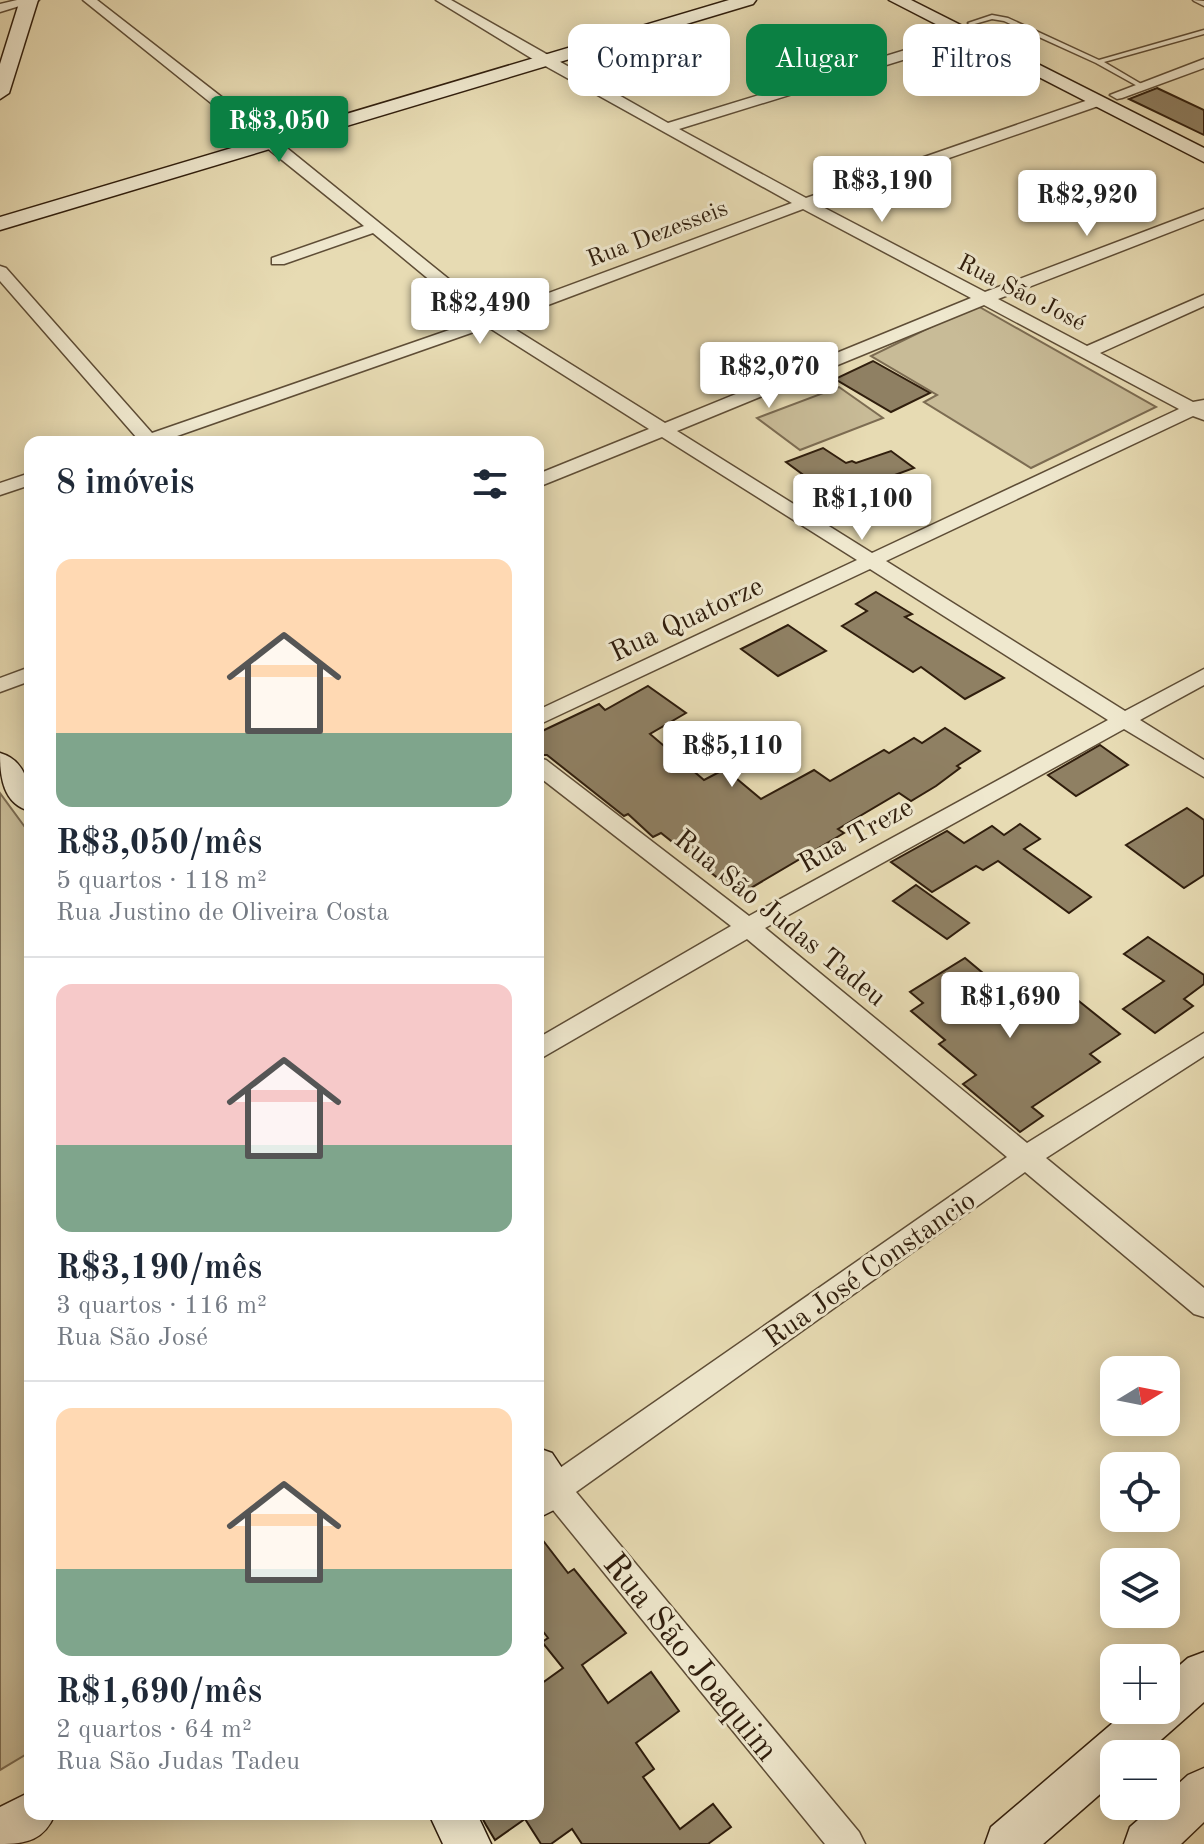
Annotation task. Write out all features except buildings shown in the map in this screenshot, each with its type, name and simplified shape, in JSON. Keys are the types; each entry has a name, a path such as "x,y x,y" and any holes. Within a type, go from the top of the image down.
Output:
{"street":[{"path":"0,8 30,0"},
{"path":"0,93 30,0"},
{"path":"89,0 272,143 490,321 662,432 1204,770"},
{"name":"Rua São José","path":"442,0 802,204 1200,409"},
{"path":"0,224 747,0"},
{"path":"898,0 959,24"},
{"path":"925,0 964,24"},
{"path":"668,128 903,53"},
{"path":"1040,63 1108,98 1204,140"},
{"name":"Rua Dezesseis","path":"160,436 490,321 802,204 1204,63"},
{"path":"1108,98 1204,156"},
{"path":"544,479 983,299 1204,214"},
{"path":"278,261 375,227"},
{"path":"0,271 142,436"},
{"path":"1087,352 1204,300"},
{"name":"Rua Quatorze","path":"544,715 1200,409"},
{"path":"0,489 24,481"},
{"path":"0,685 24,676"},
{"name":"Rua Treze","path":"544,1046 748,927 1204,676"},
{"path":"0,763 24,793"},
{"name":"Rua São Judas Tadeu","path":"544,770 748,927 1204,1305"},
{"name":"Rua José Constancio","path":"544,1485 1027,1157 1204,1043"},
{"name":"Rua São Joaquim","path":"544,1485 847,1844"},
{"path":"1180,1694 1204,1673"},
{"path":"1008,1844 1146,1724"},
{"path":"1147,1844 1204,1791"},
{"path":"0,1834 24,1819"},
{"path":"455,1820 468,1844"}],"lane":[{"path":"1196,0 1204,4"},
{"path":"982,24 992,17 1017,24"},
{"path":"1098,62 1204,32"},
{"path":"1040,35 1141,86"}],"shaded area":[{"path":"976,305 1156,407 1031,468 924,402 937,395 871,356"},
{"path":"839,387 883,418 800,450 757,418"},
{"path":"0,793 24,826 24,1756 0,1770"}]}
